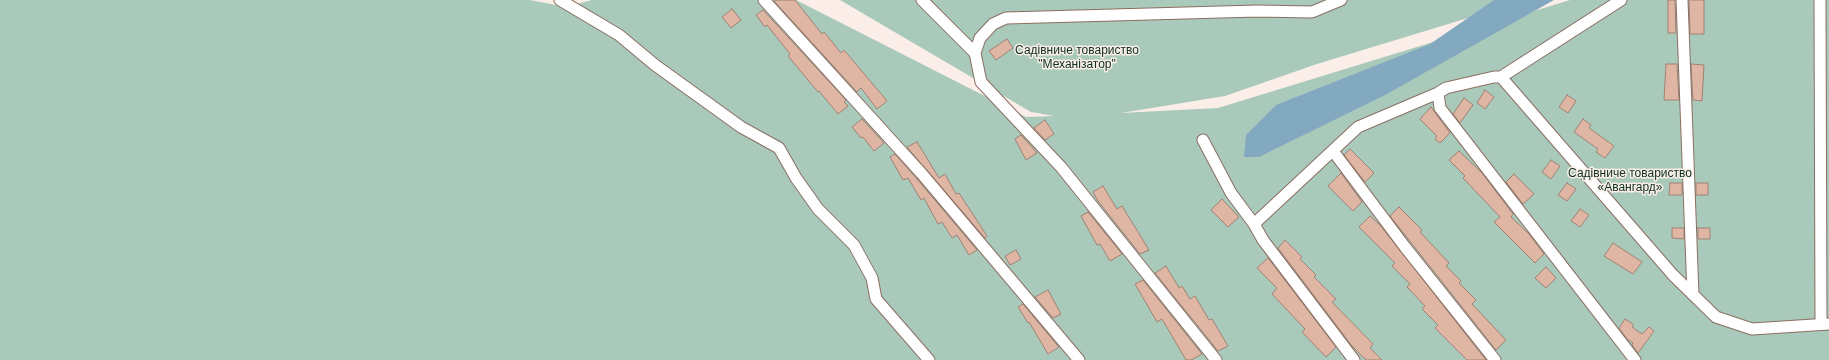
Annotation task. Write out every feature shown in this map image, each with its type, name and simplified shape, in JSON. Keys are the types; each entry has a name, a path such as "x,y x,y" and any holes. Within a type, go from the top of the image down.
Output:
{"street":[{"path":"560,0 619,35 655,65 741,127 779,148 796,178 818,209 854,245 872,278 876,299 929,360"},
{"path":"764,0 922,174 1079,360"},
{"path":"922,0 975,53 982,82 1061,167 1216,360"},
{"path":"975,53 980,38 993,24 1006,18 1257,11 1312,12 1341,0"},
{"path":"1254,224 1358,128 1438,94 1446,88 1501,77 1621,0"},
{"path":"1682,0 1693,295"},
{"path":"1501,77 1668,269 1716,317 1752,329 1825,324 1820,0"},
{"path":"1438,94 1440,108 1635,360"},
{"path":"1203,140 1231,193 1254,224 1263,240 1354,360"},
{"path":"1333,151 1405,247 1495,360"}],"green space":[{"path":"0,0 530,0 566,7 592,0 796,0 1026,117 1054,116 1031,112 840,0 1527,0 1317,64 1225,96 1121,113 1218,108 1570,0 1829,0 1829,360 0,360"}],"water":[{"path":"1494,0 1554,0 1385,95 1259,157 1244,157 1246,135 1276,105 1430,44"}],"building":[{"path":"795,0 822,34 824,32 841,53 844,50 887,101 877,109 861,88 857,92 774,1"},
{"path":"1668,0 1675,0 1676,33 1668,33"},
{"path":"1689,0 1704,0 1704,34 1690,34"},
{"path":"732,9 741,20 731,28 722,17"},
{"path":"763,10 846,100 844,102 848,106 838,114 788,56 790,54 767,25 765,27 756,15"},
{"path":"1007,39 1013,48 996,60 989,51"},
{"path":"1666,64 1677,64 1679,100 1664,100"},
{"path":"1691,64 1704,65 1702,101 1693,100"},
{"path":"1485,90 1494,97 1485,109 1477,103"},
{"path":"1567,95 1576,101 1568,113 1559,107"},
{"path":"1464,98 1473,105 1460,123 1453,114"},
{"path":"1431,107 1450,133 1440,143 1435,139 1437,136 1420,119"},
{"path":"862,119 884,143 874,151 863,137 861,138 852,127"},
{"path":"1583,119 1591,125 1589,128 1614,146 1605,158 1596,152 1598,149 1574,132"},
{"path":"1045,120 1054,134 1045,140 1034,128"},
{"path":"1021,135 1037,153 1026,160 1015,139"},
{"path":"917,142 939,178 945,174 956,194 959,193 987,236 985,238 907,147"},
{"path":"1350,149 1374,173 1365,182 1344,155"},
{"path":"1459,151 1482,173 1513,214 1511,217 1529,234 1544,254 1535,263 1494,222 1500,217 1463,178 1465,176 1449,160"},
{"path":"895,154 977,250 969,255 957,235 952,238 942,222 938,224 924,198 921,200 908,178 903,180 890,157"},
{"path":"1551,160 1560,166 1551,179 1542,172"},
{"path":"1341,173 1362,202 1353,211 1328,186"},
{"path":"1514,174 1534,194 1523,204 1506,182"},
{"path":"1567,183 1576,189 1567,201 1558,195"},
{"path":"1670,183 1682,183 1682,195 1669,195"},
{"path":"1696,183 1708,183 1708,195 1696,195"},
{"path":"1103,186 1117,209 1122,206 1149,250 1140,254 1098,201 1093,192"},
{"path":"1222,199 1239,217 1228,227 1211,210"},
{"path":"1399,207 1422,230 1420,232 1449,263 1446,266 1461,281 1459,283 1476,300 1472,304 1506,340 1496,350 1390,216"},
{"path":"1580,209 1589,215 1580,227 1571,221"},
{"path":"1088,212 1122,254 1110,261 1100,244 1097,245 1081,216"},
{"path":"1370,216 1380,225 1486,360 1467,360 1435,328 1438,325 1422,309 1425,306 1407,287 1410,284 1392,266 1395,263 1359,227"},
{"path":"1672,228 1684,228 1684,239 1672,238"},
{"path":"1698,228 1710,228 1710,239 1698,239"},
{"path":"1285,240 1302,257 1300,259 1316,275 1314,277 1336,299 1332,302 1373,344 1370,348 1382,360 1366,360 1352,346 1278,248"},
{"path":"1613,243 1642,262 1633,274 1604,256"},
{"path":"1016,250 1021,259 1010,265 1005,256"},
{"path":"1268,258 1336,347 1326,357 1302,332 1305,329 1272,294 1277,288 1257,268"},
{"path":"1166,266 1179,288 1182,286 1190,299 1195,296 1209,320 1212,319 1228,346 1218,351 1155,273"},
{"path":"1546,267 1556,278 1546,288 1535,278"},
{"path":"1143,280 1202,354 1191,360 1186,360 1162,319 1157,322 1135,284"},
{"path":"1048,290 1061,314 1053,318 1035,297"},
{"path":"1023,304 1059,347 1048,354 1029,322 1028,323 1018,307"},
{"path":"1625,319 1634,325 1632,327 1642,334 1649,327 1654,331 1638,353 1632,345 1633,343 1627,339 1619,328"}],"park label":[{"name":"Садівниче товариство \"Механізатор\"","path":"1077,58"},
{"name":"Садівниче товариство «Авангард»","path":"1630,181"}]}
